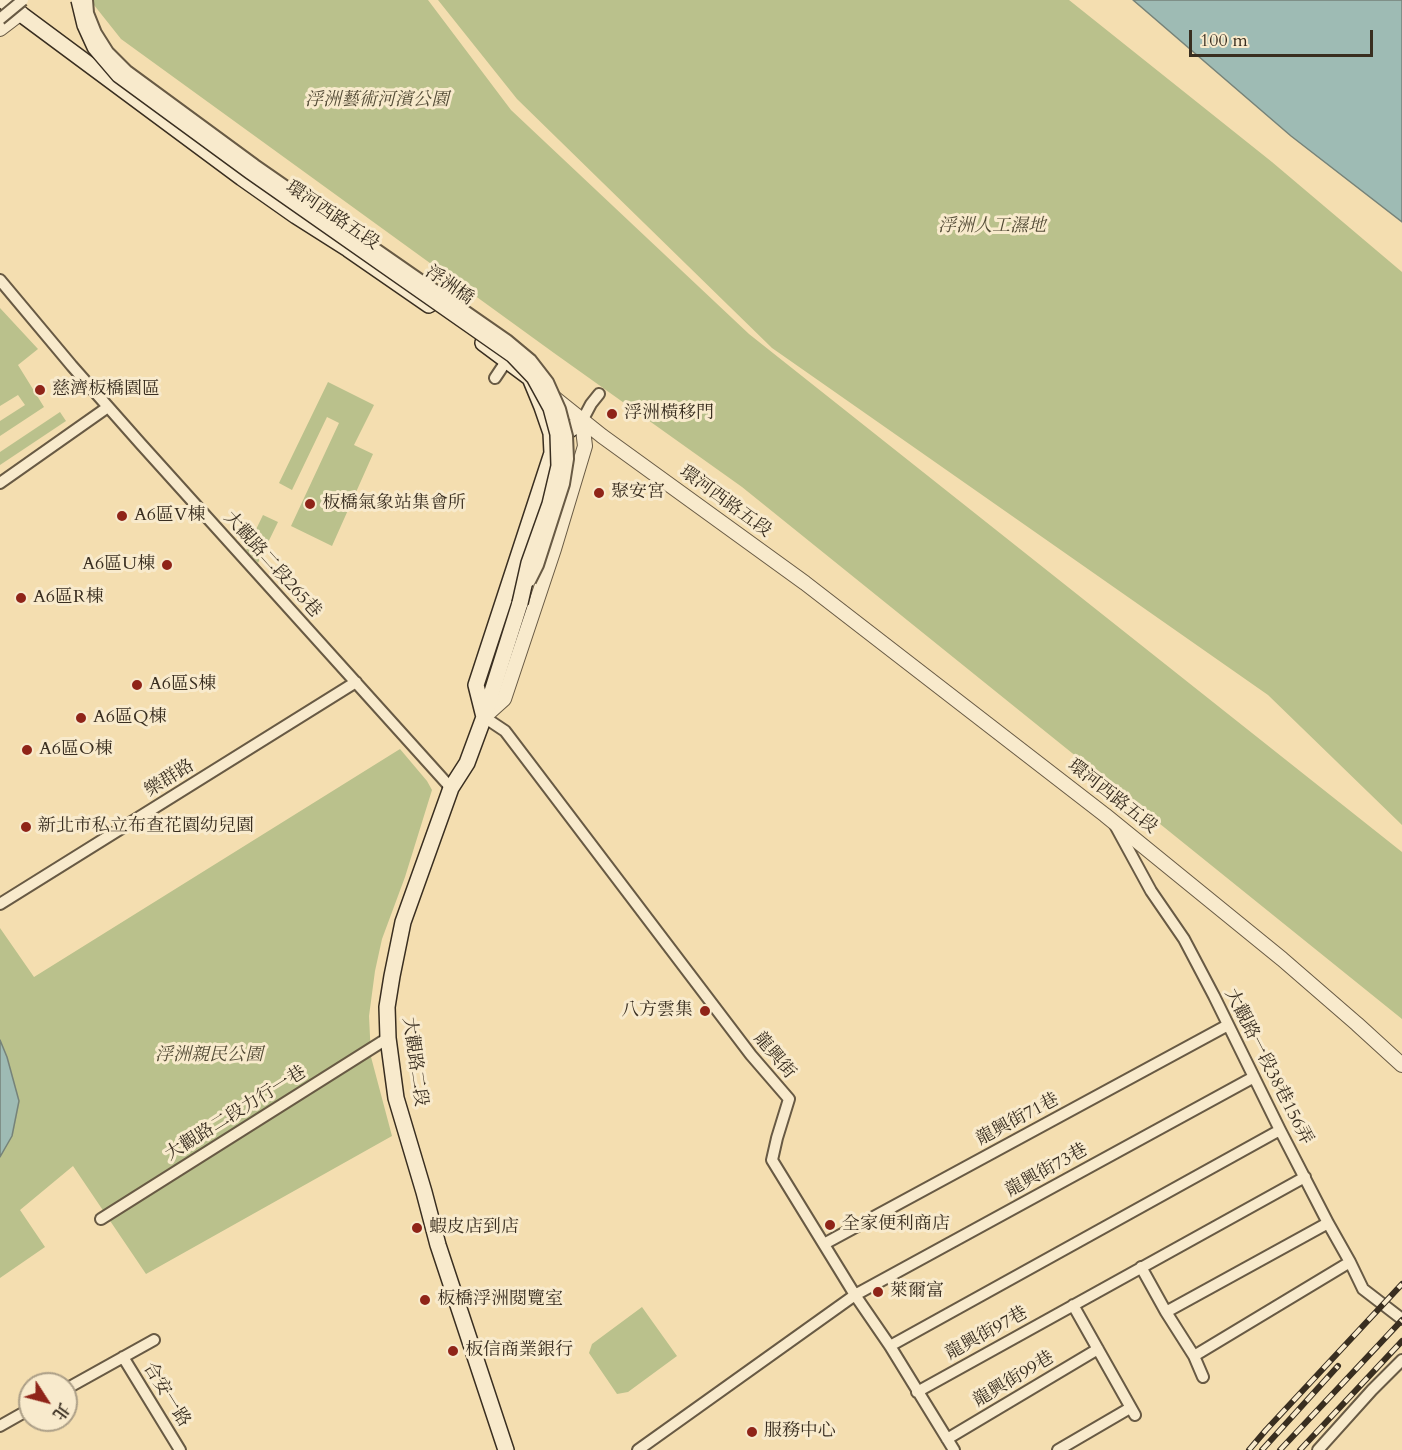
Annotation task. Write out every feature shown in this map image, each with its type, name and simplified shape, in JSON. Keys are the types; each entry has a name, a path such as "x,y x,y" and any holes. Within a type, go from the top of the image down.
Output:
{"main road":[{"name":"環河西路五段","path":"2,0 22,7 115,85 249,183 470,332 530,378"},
{"name":"浮洲橋","path":"79,0 85,25 94,47 119,75 250,171 513,355 534,377 552,408 558,434 559,466 550,504 529,563 520,603 484,717"},
{"path":"530,378 543,407 550,433 552,453"},
{"path":"484,717 476,685 552,453 565,433 582,421"},
{"name":"大觀路二段","path":"484,717 467,763 451,788 403,922 387,1007 388,1038 396,1098 438,1245 506,1450"}],"street":[{"path":"87,0 88,13 96,33 108,52 127,70 255,165 507,340 531,360 548,382 560,409 567,436 568,459 564,484 544,545 520,603"},
{"path":"0,19 22,7"},
{"path":"0,29 22,7"},
{"name":"大觀路二段265巷","path":"0,280 108,407 451,788"},
{"path":"495,378 507,360"},
{"name":"環河西路五段","path":"530,378 582,421 805,583 1112,820 1282,960 1402,1065"},
{"path":"484,717 504,699 554,549 585,446 582,421 599,394"},
{"path":"0,483 108,407"},
{"name":"樂群路","path":"0,904 356,682"},
{"name":"龍興街","path":"484,717 505,731 751,1055 789,1099 772,1160 954,1450"},
{"name":"大觀路一段38巷156弄","path":"1112,820 1151,891 1184,939 1363,1289 1402,1319"},
{"name":"龍興街71巷","path":"824,1244 1228,1025"},
{"name":"大觀路二段力行一巷","path":"101,1219 388,1038"},
{"name":"龍興街73巷","path":"638,1450 855,1295 1254,1077"},
{"path":"890,1346 1280,1130"},
{"name":"龍興街97巷","path":"918,1392 1305,1177"},
{"path":"1166,1312 1328,1223"},
{"path":"1194,1356 1350,1262"},
{"path":"1141,1267 1194,1356 1203,1377"},
{"path":"1058,1450 1132,1412 1072,1305"},
{"name":"合安一路","path":"78,1382 154,1340"},
{"name":"龍興街99巷","path":"947,1439 1098,1349"},
{"name":"合安一路","path":"123,1356 180,1450"},
{"path":"1318,1450 1402,1360"},
{"path":"0,1426 18,1416"}],"green space":[{"name":"浮洲藝術河濱公園","path":"90,0 428,0 511,110 749,334 1402,852 1402,1019 742,487 121,39"},
{"name":"浮洲人工濕地","path":"438,0 1069,0 1272,162 1402,272 1402,825 1268,695 772,348 517,99"},
{"path":"0,308 38,349 18,365 44,407 0,436 0,421 25,405 18,395 0,406"},
{"path":"328,382 374,405 354,445 373,454 332,546 291,526 339,423 327,417 292,490 279,483"},
{"path":"60,412 66,421 0,465 0,452"},
{"path":"263,515 278,522 258,563 246,550"},
{"name":"浮洲親民公園","path":"400,749 432,790 405,877 382,939 369,1016 371,1057 392,1136 146,1274 73,1166 20,1210 45,1247 0,1278 0,928 34,977"},
{"path":"642,1307 677,1356 628,1392 617,1394 589,1353 592,1344"}],"water":[{"path":"1133,0 1402,0 1402,222 1291,136"},
{"path":"0,1040 19,1101 12,1136 0,1157"}],"railway":[{"path":"1249,1450 1402,1284"},
{"path":"1280,1450 1402,1320"},
{"path":"1300,1450 1402,1341"},
{"path":"1262,1450 1338,1366"}],"place":[{"name":"慈濟板橋園區","path":"40,390"},
{"name":"浮洲橫移門","path":"612,414"},
{"name":"聚安宮","path":"599,493"},
{"name":"板橋氣象站集會所","path":"310,504"},
{"name":"A6區V棟","path":"122,516"},
{"name":"A6區U棟","path":"167,565"},
{"name":"A6區R棟","path":"21,598"},
{"name":"A6區S棟","path":"137,685"},
{"name":"A6區Q棟","path":"81,718"},
{"name":"A6區O棟","path":"27,750"},
{"name":"新北市私立布查花園幼兒園","path":"26,827"},
{"name":"八方雲集","path":"705,1011"},
{"name":"全家便利商店","path":"830,1225"},
{"name":"蝦皮店到店","path":"417,1228"},
{"name":"萊爾富","path":"878,1292"},
{"name":"板橋浮洲閱覽室","path":"425,1300"},
{"name":"板信商業銀行","path":"453,1351"},
{"name":"服務中心","path":"752,1432"}]}
